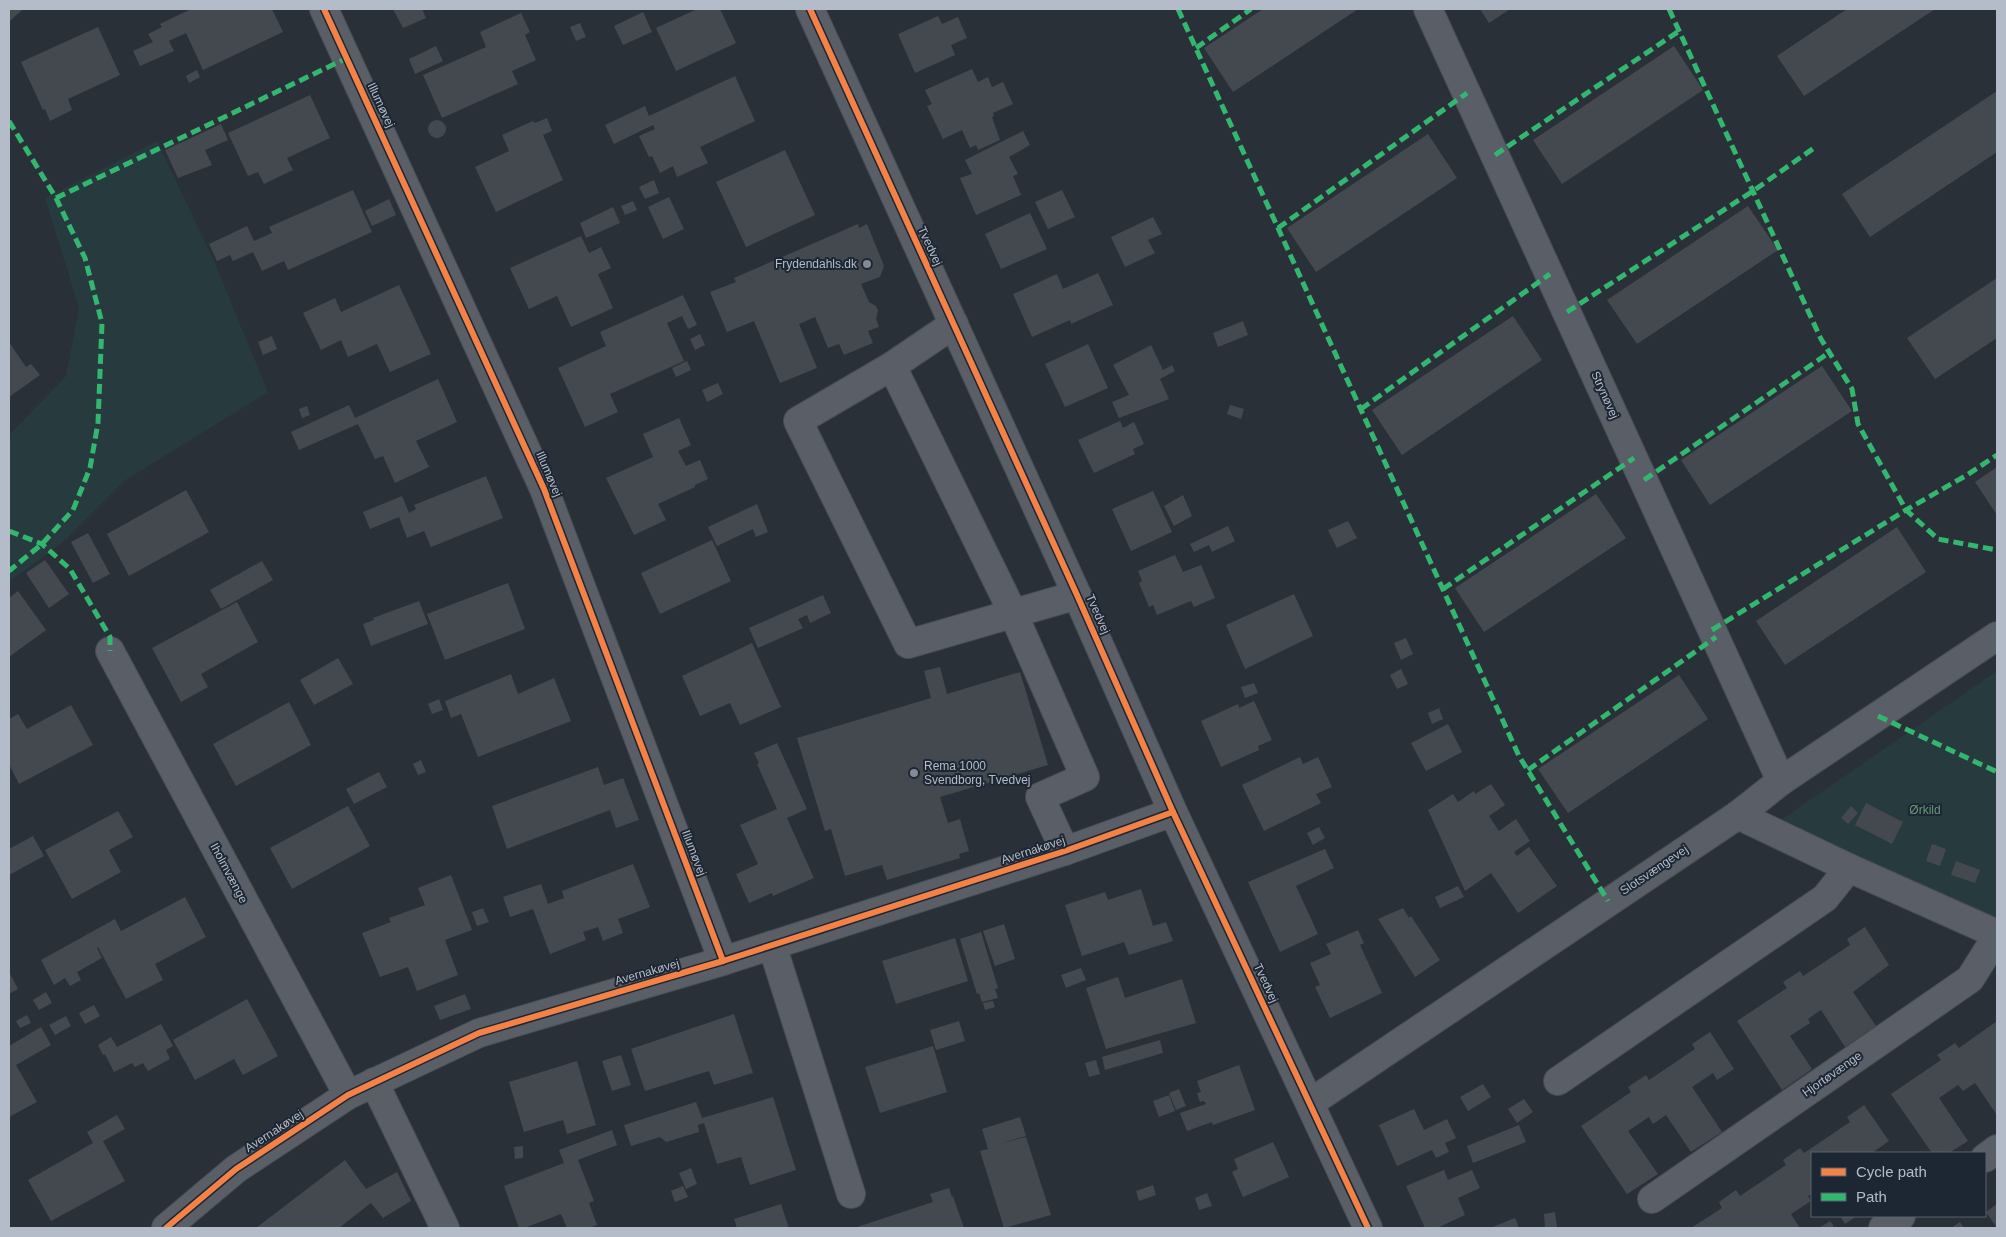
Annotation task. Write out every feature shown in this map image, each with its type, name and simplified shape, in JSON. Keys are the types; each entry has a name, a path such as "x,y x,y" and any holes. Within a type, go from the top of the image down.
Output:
{"street":[{"name":"Illumøvej","path":"324,9 544,489 722,961"},
{"name":"Tvedvej","path":"810,9 1077,595 1173,812 1368,1228"},
{"name":"Strynøvej","path":"1428,9 1781,781"},
{"path":"954,324 892,366 798,421 908,644 1077,595"},
{"path":"892,366 1013,614 1086,777 1040,797 1065,852"},
{"name":"Slotsvængevej","path":"1310,1103 1738,815 1781,781 1997,636"},
{"name":"Iholmvænge","path":"110,651 348,1095"},
{"name":"Avernakøvej","path":"166,1228 236,1169 348,1095 479,1033 722,961 1065,852 1173,812"},
{"name":"Hjortøvænge","path":"1652,1199 1970,979 1997,935 1738,815"},
{"path":"1558,1081 1825,898 1849,868"},
{"path":"772,945 851,1194"},
{"path":"374,1082 445,1228"},
{"path":"1986,1157 1997,1149"},
{"path":"1883,1228 1900,1217"}],"green space":[{"path":"157,141 214,261 268,392 124,481 62,543 9,582 9,435 66,376 79,308 45,198"},
{"name":"Ørkild","path":"1997,671 1997,924 1778,822"}],"building":[{"path":"9,9 23,9 9,22"},
{"path":"191,9 272,9 283,32 203,70 186,33 169,41 174,51 140,66 133,51 153,42 148,34 162,27 160,24"},
{"path":"393,9 422,9 426,18 403,28"},
{"path":"697,9 720,9 736,43 676,71 656,28"},
{"path":"1263,9 1358,9 1233,92 1204,48"},
{"path":"1480,9 1510,9 1489,23"},
{"path":"1847,9 1935,9 1804,96 1777,56"},
{"path":"643,12 652,32 623,45 614,26"},
{"path":"521,13 530,32 525,35 536,60 512,71 518,84 442,118 423,75 486,47 480,32"},
{"path":"938,16 942,24 958,17 967,38 951,45 955,55 915,73 898,34"},
{"path":"580,23 586,37 576,41 570,27"},
{"path":"98,27 120,75 68,99 72,110 50,121 21,62"},
{"path":"436,46 443,61 415,74 409,59"},
{"path":"1674,46 1703,90 1562,184 1533,140"},
{"path":"972,69 978,82 988,77 992,87 1003,82 1013,104 993,113 994,116 992,117 1000,140 978,150 976,145 970,148 962,130 943,139 927,106 932,104 925,90"},
{"path":"197,70 200,77 189,83 186,76"},
{"path":"735,76 755,121 700,147 708,163 677,177 673,166 660,173 652,156 649,157 639,136 655,129 653,125 614,144 605,125 645,106 649,116"},
{"path":"1997,91 1997,152 1870,237 1842,194"},
{"path":"310,95 330,138 287,158 293,170 264,184 258,172 248,176 228,133"},
{"path":"547,118 552,131 543,135 563,180 496,212 475,167 509,151 502,135 533,121 535,123"},
{"path":"433,120 441,120 446,125 444,136 433,138 428,133 428,125"},
{"path":"221,124 228,140 205,150 212,165 178,178 165,150"},
{"path":"1023,131 1030,145 1009,157 1018,174 1013,176 1021,195 976,215 960,178 972,174 965,160"},
{"path":"1428,134 1457,178 1316,272 1287,228"},
{"path":"785,150 815,215 746,247 716,182"},
{"path":"654,180 659,193 645,199 639,187"},
{"path":"353,190 372,232 288,270 284,261 262,271 253,252 233,261 230,255 217,261 209,244 247,226 254,241 272,233 269,227"},
{"path":"1062,190 1075,217 1048,229 1035,202"},
{"path":"669,197 684,229 663,239 648,207"},
{"path":"389,199 396,215 372,226 365,211"},
{"path":"633,201 637,210 625,215 621,206"},
{"path":"1748,206 1778,250 1637,344 1607,300"},
{"path":"613,207 620,223 586,238 580,223"},
{"path":"1030,213 1047,249 1001,269 985,234"},
{"path":"1153,217 1162,234 1148,240 1155,253 1125,267 1111,237"},
{"path":"858,224 859,228 867,224 884,266 880,277 861,284 869,302 876,306 878,311 876,319 879,327 868,331 873,343 844,355 839,344 828,348 815,317 799,324 817,368 780,383 754,321 727,332 710,292 736,282 734,278"},
{"path":"581,236 589,253 601,247 611,268 598,274 613,308 571,327 557,296 529,309 510,268"},
{"path":"1098,273 1113,305 1071,324 1070,320 1032,337 1013,294 1057,274 1063,289"},
{"path":"1997,278 1997,338 1935,379 1907,338"},
{"path":"399,285 431,354 390,372 377,344 348,357 341,340 321,350 303,313 335,298 341,312"},
{"path":"683,295 697,325 688,329 682,316 667,323 684,361 610,394 618,412 585,427 558,368 606,346 600,332"},
{"path":"1513,316 1542,360 1402,455 1372,410"},
{"path":"1243,321 1248,335 1218,347 1213,333"},
{"path":"700,334 705,345 695,350 690,339"},
{"path":"272,336 277,349 263,355 258,342"},
{"path":"9,342 26,367 31,364 40,375 9,397"},
{"path":"1088,344 1108,388 1065,407 1045,364"},
{"path":"1151,345 1163,370 1172,365 1175,371 1160,379 1169,399 1119,418 1112,402 1129,395 1113,365"},
{"path":"687,361 691,370 676,377 672,368"},
{"path":"1822,366 1852,411 1710,505 1681,460"},
{"path":"438,379 457,422 416,441 429,467 395,483 383,456 375,459 358,424 299,450 291,432 349,405 355,418"},
{"path":"718,383 723,394 707,402 702,390"},
{"path":"1230,405 1244,409 1241,419 1227,414"},
{"path":"307,406 310,415 302,418 299,409"},
{"path":"679,418 691,445 678,451 686,466 700,460 708,479 658,504 666,520 634,535 606,478 653,457 643,434"},
{"path":"1120,421 1123,428 1134,422 1144,444 1133,449 1135,454 1094,473 1078,440"},
{"path":"1997,467 1997,515 1975,482"},
{"path":"486,476 503,518 431,547 424,531 407,538 399,517 370,529 363,512 402,496 409,513 416,509 414,505"},
{"path":"186,490 209,532 129,576 107,534"},
{"path":"1153,491 1172,532 1131,551 1112,509"},
{"path":"1596,494 1626,538 1484,632 1455,588"},
{"path":"1183,495 1192,516 1174,526 1164,506"},
{"path":"757,504 768,532 756,537 753,529 717,546 708,527"},
{"path":"1348,521 1357,538 1337,548 1328,530"},
{"path":"1228,526 1235,541 1212,552 1209,545 1194,552 1190,544"},
{"path":"1897,527 1926,572 1785,665 1756,621"},
{"path":"88,533 110,574 93,583 71,542"},
{"path":"712,540 731,581 660,614 641,573"},
{"path":"1175,555 1183,572 1201,565 1215,598 1194,607 1191,601 1157,615 1153,605 1149,607 1139,583 1142,581 1138,571"},
{"path":"45,560 69,594 49,608 26,573"},
{"path":"262,561 273,580 221,609 210,590"},
{"path":"508,583 525,629 445,660 427,614"},
{"path":"18,591 46,630 9,657 9,598"},
{"path":"1294,594 1313,636 1245,669 1226,625"},
{"path":"823,595 831,613 810,623 807,615 798,619 803,628 758,648 749,628"},
{"path":"419,601 428,624 371,646 363,624 374,620 373,618"},
{"path":"237,602 258,642 201,674 208,687 181,702 152,648"},
{"path":"1406,638 1413,654 1401,660 1394,643"},
{"path":"752,643 781,707 740,725 730,703 700,716 682,676"},
{"path":"338,658 353,684 314,705 300,680"},
{"name":"Rema 1000 Svendborg, Tvedvej","path":"940,667 947,694 1020,672 1048,765 940,797 948,823 960,819 969,851 959,854 960,858 887,880 882,865 845,876 831,829 825,831 797,738 931,698 924,671"},
{"path":"1401,669 1408,684 1397,689 1390,675"},
{"path":"511,674 518,694 554,678 571,721 478,757 461,714 451,718 445,701"},
{"path":"1679,675 1708,719 1568,813 1538,769"},
{"path":"1254,683 1258,693 1245,698 1241,687"},
{"path":"439,699 443,710 432,714 428,704"},
{"path":"1254,701 1272,740 1258,746 1259,750 1221,767 1201,721 1238,704 1239,708"},
{"path":"289,702 311,745 236,786 213,744"},
{"path":"71,705 93,745 19,784 9,764 9,719 18,714 27,729"},
{"path":"1439,708 1443,719 1432,724 1428,713"},
{"path":"1448,724 1462,752 1426,771 1411,743"},
{"path":"777,743 807,809 787,818 814,878 773,896 772,893 749,903 736,874 758,864 740,825 777,809 754,753"},
{"path":"1300,757 1303,764 1318,757 1332,787 1316,794 1321,803 1264,831 1242,785"},
{"path":"421,760 426,772 418,775 413,764"},
{"path":"598,767 604,785 623,778 639,820 616,828 610,810 507,849 492,806"},
{"path":"379,772 387,787 354,804 346,789"},
{"path":"1491,784 1505,805 1489,816 1499,831 1516,819 1530,841 1514,852 1517,856 1529,847 1557,886 1518,913 1491,873 1465,891 1428,810 1453,794 1458,802 1474,791 1475,794"},
{"path":"1866,803 1903,822 1892,844 1855,825"},
{"path":"348,806 370,846 292,889 270,848"},
{"path":"1851,806 1858,813 1848,824 1841,818"},
{"path":"118,811 133,837 109,850 121,872 72,899 45,850"},
{"path":"1319,827 1325,838 1313,845 1307,833"},
{"path":"33,836 44,856 9,875 9,849"},
{"path":"1932,844 1946,849 1940,866 1926,861"},
{"path":"1325,849 1334,868 1296,886 1318,934 1280,952 1248,882"},
{"path":"1956,861 1980,870 1975,883 1951,875"},
{"path":"633,864 650,907 618,919 623,933 603,941 598,927 583,932 586,940 550,954 533,909 510,917 503,897 541,884 548,904 564,898 562,891"},
{"path":"451,875 472,930 445,940 458,975 417,991 408,967 380,977 362,933 391,922 389,918 425,905 418,888"},
{"path":"1458,886 1464,897 1440,908 1435,897"},
{"path":"1141,889 1153,926 1166,922 1173,941 1129,955 1124,942 1082,956 1065,905 1105,892 1108,900"},
{"path":"185,897 206,937 155,964 163,980 126,999 98,947 102,958 77,972 81,980 70,986 65,978 54,985 41,960 115,919 121,931"},
{"path":"483,908 489,922 477,926 472,912"},
{"path":"1403,908 1409,918 1411,916 1440,960 1415,977 1378,919"},
{"path":"1004,924 1015,959 995,966 983,931"},
{"path":"1865,927 1889,965 1853,992 1876,1026 1845,1047 1821,1010 1808,1019 1810,1023 1790,1036 1812,1069 1782,1090 1737,1021 1787,988 1783,982 1800,971 1803,976 1850,945 1847,939"},
{"path":"1358,930 1364,943 1360,945 1382,993 1330,1018 1315,987 1320,985 1310,963 1331,954 1326,944"},
{"path":"981,932 998,988 995,989 998,998 982,1002 979,993 977,994 960,939"},
{"path":"955,938 968,981 896,1004 882,961"},
{"path":"1081,968 1086,980 1066,988 1061,975"},
{"path":"9,972 18,989 9,994"},
{"path":"1118,977 1125,998 1182,979 1196,1023 1106,1049 1086,988"},
{"path":"46,992 52,1003 39,1010 33,1000"},
{"path":"465,994 471,1009 440,1020 434,1006"},
{"path":"247,999 278,1056 243,1075 234,1059 195,1080 173,1040"},
{"path":"993,1001 995,1007 985,1010 983,1003"},
{"path":"94,1005 100,1016 85,1024 79,1013"},
{"path":"734,1014 753,1073 714,1085 709,1071 645,1091 631,1049"},
{"path":"27,1015 31,1023 20,1028 16,1021"},
{"path":"66,1016 71,1026 55,1035 49,1025"},
{"path":"959,1021 965,1041 936,1050 930,1030"},
{"path":"1997,1021 1997,1115 1975,1083 1963,1091 1958,1085 1939,1098 1968,1141 1951,1152 1931,1152 1891,1094 1941,1060 1937,1055 1955,1043 1959,1048"},
{"path":"161,1024 173,1046 166,1050 170,1059 148,1071 143,1063 135,1067 132,1063 114,1072 98,1045 111,1037 117,1047"},
{"path":"41,1027 51,1045 16,1065 37,1102 9,1117 9,1046"},
{"path":"1710,1032 1734,1069 1717,1080 1713,1073 1692,1087 1722,1132 1691,1152 1666,1115 1653,1124 1649,1117 1628,1131 1658,1174 1627,1194 1581,1126 1631,1092 1628,1087 1646,1075 1649,1080 1695,1049 1692,1044"},
{"path":"1160,1040 1163,1053 1105,1070 1102,1057"},
{"path":"933,1046 947,1092 880,1113 865,1067"},
{"path":"621,1055 631,1085 612,1091 602,1061"},
{"path":"1096,1060 1100,1074 1089,1077 1085,1063"},
{"path":"577,1061 596,1125 567,1134 563,1120 524,1132 509,1082"},
{"path":"1239,1065 1255,1110 1213,1125 1212,1122 1187,1131 1180,1113 1206,1104 1204,1101 1200,1102 1197,1093 1201,1092 1197,1081"},
{"path":"1483,1084 1491,1097 1468,1111 1460,1097"},
{"path":"1179,1089 1186,1106 1176,1110 1169,1093"},
{"path":"1169,1095 1175,1111 1159,1117 1153,1101"},
{"path":"773,1097 796,1170 750,1185 741,1157 717,1164 704,1123 698,1125 699,1132 666,1142 660,1137 631,1146 624,1125 696,1102 702,1118"},
{"path":"1524,1099 1533,1112 1517,1123 1508,1109"},
{"path":"1864,1105 1889,1141 1873,1152 1811,1152 1811,1194 1808,1196 1811,1201 1791,1214 1800,1228 1691,1228 1722,1208 1719,1202 1736,1190 1740,1196 1786,1165 1783,1160 1800,1148 1804,1153 1850,1122 1847,1117"},
{"path":"1414,1109 1424,1130 1447,1119 1456,1138 1445,1143 1449,1152 1436,1158 1432,1150 1397,1166 1379,1125"},
{"path":"117,1115 125,1129 103,1141 125,1181 51,1221 28,1180 93,1143 87,1132"},
{"path":"1020,1117 1026,1136 999,1144 1026,1137 1051,1215 1004,1228 980,1151 988,1149 982,1129"},
{"path":"1519,1125 1526,1142 1473,1163 1467,1146"},
{"path":"612,1130 617,1145 578,1160 594,1201 589,1203 597,1225 589,1228 567,1228 561,1214 524,1228 519,1228 504,1186 564,1163 559,1150"},
{"path":"1273,1142 1289,1177 1243,1197 1232,1172 1238,1169 1234,1159"},
{"path":"523,1146 523,1158 515,1159 514,1147"},
{"path":"345,1160 366,1189 397,1172 411,1201 383,1218 371,1203 339,1228 256,1228"},
{"path":"691,1168 697,1184 686,1189 679,1173"},
{"path":"1444,1170 1448,1180 1472,1170 1480,1188 1458,1198 1465,1215 1437,1228 1425,1228 1406,1186"},
{"path":"1153,1185 1156,1195 1139,1201 1136,1191"},
{"path":"683,1186 688,1197 675,1202 671,1191"},
{"path":"949,1188 964,1228 854,1228 933,1202 930,1194"},
{"path":"1207,1193 1212,1206 1199,1210 1195,1198"},
{"path":"781,1204 789,1228 737,1228 734,1219"},
{"path":"1997,1204 1997,1228 1986,1212"},
{"path":"1555,1212 1557,1227 1545,1228 1544,1214"},
{"path":"1841,1217 1856,1217 1845,1224"},
{"path":"1515,1218 1519,1228 1490,1228"},
{"path":"1830,1221 1834,1226 1831,1228 1819,1228"},
{"path":"1960,1222 1964,1228 1951,1228"}],"marked path":[{"path":"1178,9 1519,756 1608,901"},
{"path":"1196,48 1251,9"},
{"path":"1669,9 1821,339 1852,389 1858,424 1906,510 1938,539 1997,550"},
{"path":"1495,155 1679,31"},
{"path":"56,198 347,58"},
{"path":"1278,228 1467,93"},
{"path":"9,121 56,198 85,258 102,323 98,423 90,468 73,510 42,544 9,571"},
{"path":"1567,312 1753,191 1814,148"},
{"path":"1361,409 1550,274"},
{"path":"1644,480 1830,352"},
{"path":"1712,630 1997,455"},
{"path":"1443,589 1634,458"},
{"path":"9,531 42,544 70,569 110,637 110,651"},
{"path":"1528,770 1716,637"},
{"path":"1878,716 1997,772"}],"cycle path":[{"path":"324,9 544,489 723,961"},
{"path":"810,9 1077,595 1173,812 1368,1228"},
{"path":"166,1228 236,1169 348,1095 479,1033 723,961 1065,851 1173,812"}],"place":[{"name":"Frydendahls.dk","path":"867,264"},
{"name":"Rema 1000 Svendborg, Tvedvej","path":"914,773"}]}
